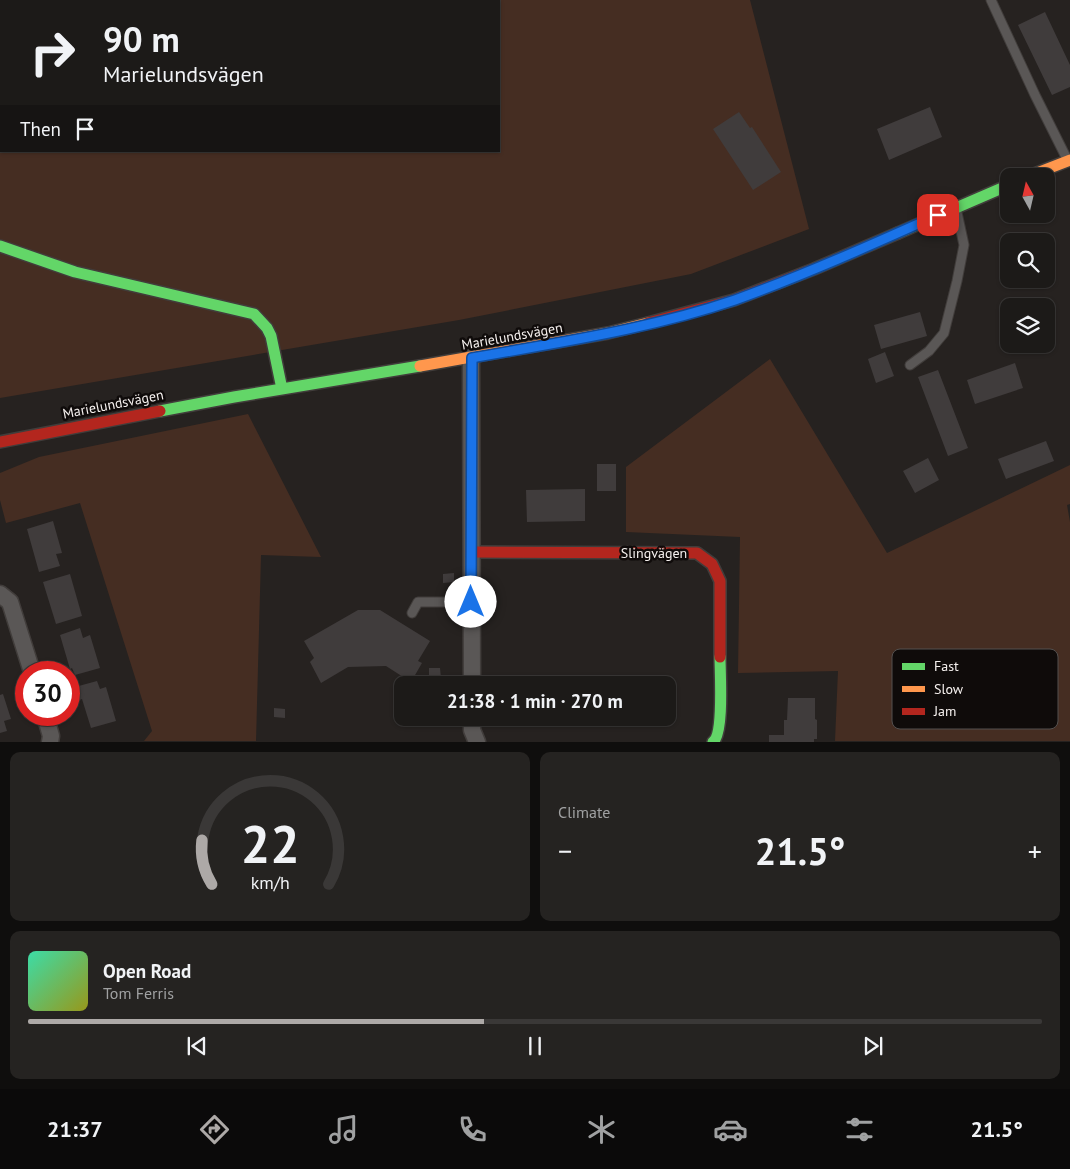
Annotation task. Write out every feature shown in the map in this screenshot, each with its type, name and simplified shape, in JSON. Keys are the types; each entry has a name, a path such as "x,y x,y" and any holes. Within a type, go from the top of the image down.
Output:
{"street":[{"path":"1049,168 1069,160"},
{"name":"Marielundsvägen","path":"0,442 282,389 472,358 608,333 672,318 734,300 814,269 1000,189"},
{"path":"0,246 75,272 254,314 267,328 271,336 282,389"},
{"path":"472,358 472,676"},
{"name":"Slingvägen","path":"471,552 697,554 704,556 715,567 720,581 720,727 716,740 713,742"},
{"path":"0,594 10,602 29,661"},
{"path":"48,726 51,736 50,742"},
{"path":"472,726 477,741"}],"lane":[{"path":"991,0 1035,95 1069,160"},
{"path":"910,365 930,351 944,333 958,281 964,246 956,208"},
{"path":"412,613 418,602 471,602"}],"shaded area":[{"path":"500,0 750,0 809,229 691,274 459,320 0,398 0,152 500,152"},
{"path":"770,359 887,553 1070,465 1070,504 1067,505 1070,522 1070,741 835,741 838,671 738,673 740,537 626,532 626,467"},
{"path":"248,414 321,557 261,555 256,741 144,741 152,731 80,503 6,523 0,500 0,473 39,457"}],"building":[{"path":"1045,12 1070,65 1070,87 1052,95 1018,25"},
{"path":"930,107 942,137 889,160 877,129"},
{"path":"739,112 750,128 752,127 781,172 753,190 713,129"},
{"path":"920,312 927,336 881,349 874,325"},
{"path":"885,352 894,376 876,383 868,359"},
{"path":"1015,363 1023,388 975,404 967,380"},
{"path":"938,370 968,448 948,456 918,377"},
{"path":"1046,441 1054,461 1006,479 998,459"},
{"path":"928,458 939,480 915,493 903,471"},
{"path":"597,464 616,464 616,491 597,491"},
{"path":"585,489 585,521 527,522 526,490"},
{"path":"53,521 62,553 56,554 60,566 39,572 27,529"},
{"path":"454,573 454,582 443,583 443,574"},
{"path":"70,574 82,616 56,624 43,582"},
{"path":"358,610 380,610 430,641 418,661 422,663 414,676 402,676 386,666 348,667 321,683 310,662 314,658 304,641"},
{"path":"80,628 83,638 90,635 100,668 80,674 80,661 68,661 60,635"},
{"path":"429,668 440,668 441,676 429,676"},
{"path":"97,681 100,689 106,687 116,721 91,728 82,699 80,700 80,686"},
{"path":"3,694 11,719 4,721 7,731 0,733 0,695"},
{"path":"788,698 815,698 817,739 814,739 814,742 769,742 769,735 784,735 784,720 787,720"},
{"path":"274,708 285,709 285,718 274,717"}],"traffic: fast":[{"path":"898,233 1000,189"},
{"path":"0,246 75,272 254,314 267,328 271,336 282,389"},
{"path":"160,411 420,366"},
{"path":"713,742 719,728 720,716 720,657"}],"traffic: slow":[{"path":"1050,168 1070,160"},
{"path":"420,366 608,333 648,323"}],"traffic: jam":[{"path":"648,323 734,300 814,269 898,233"},
{"path":"0,442 160,411"},
{"path":"471,552 697,553 712,564 720,581 720,657"}],"route":[{"path":"471,602 472,358 608,333 672,318 734,300 814,269 938,215"}]}
